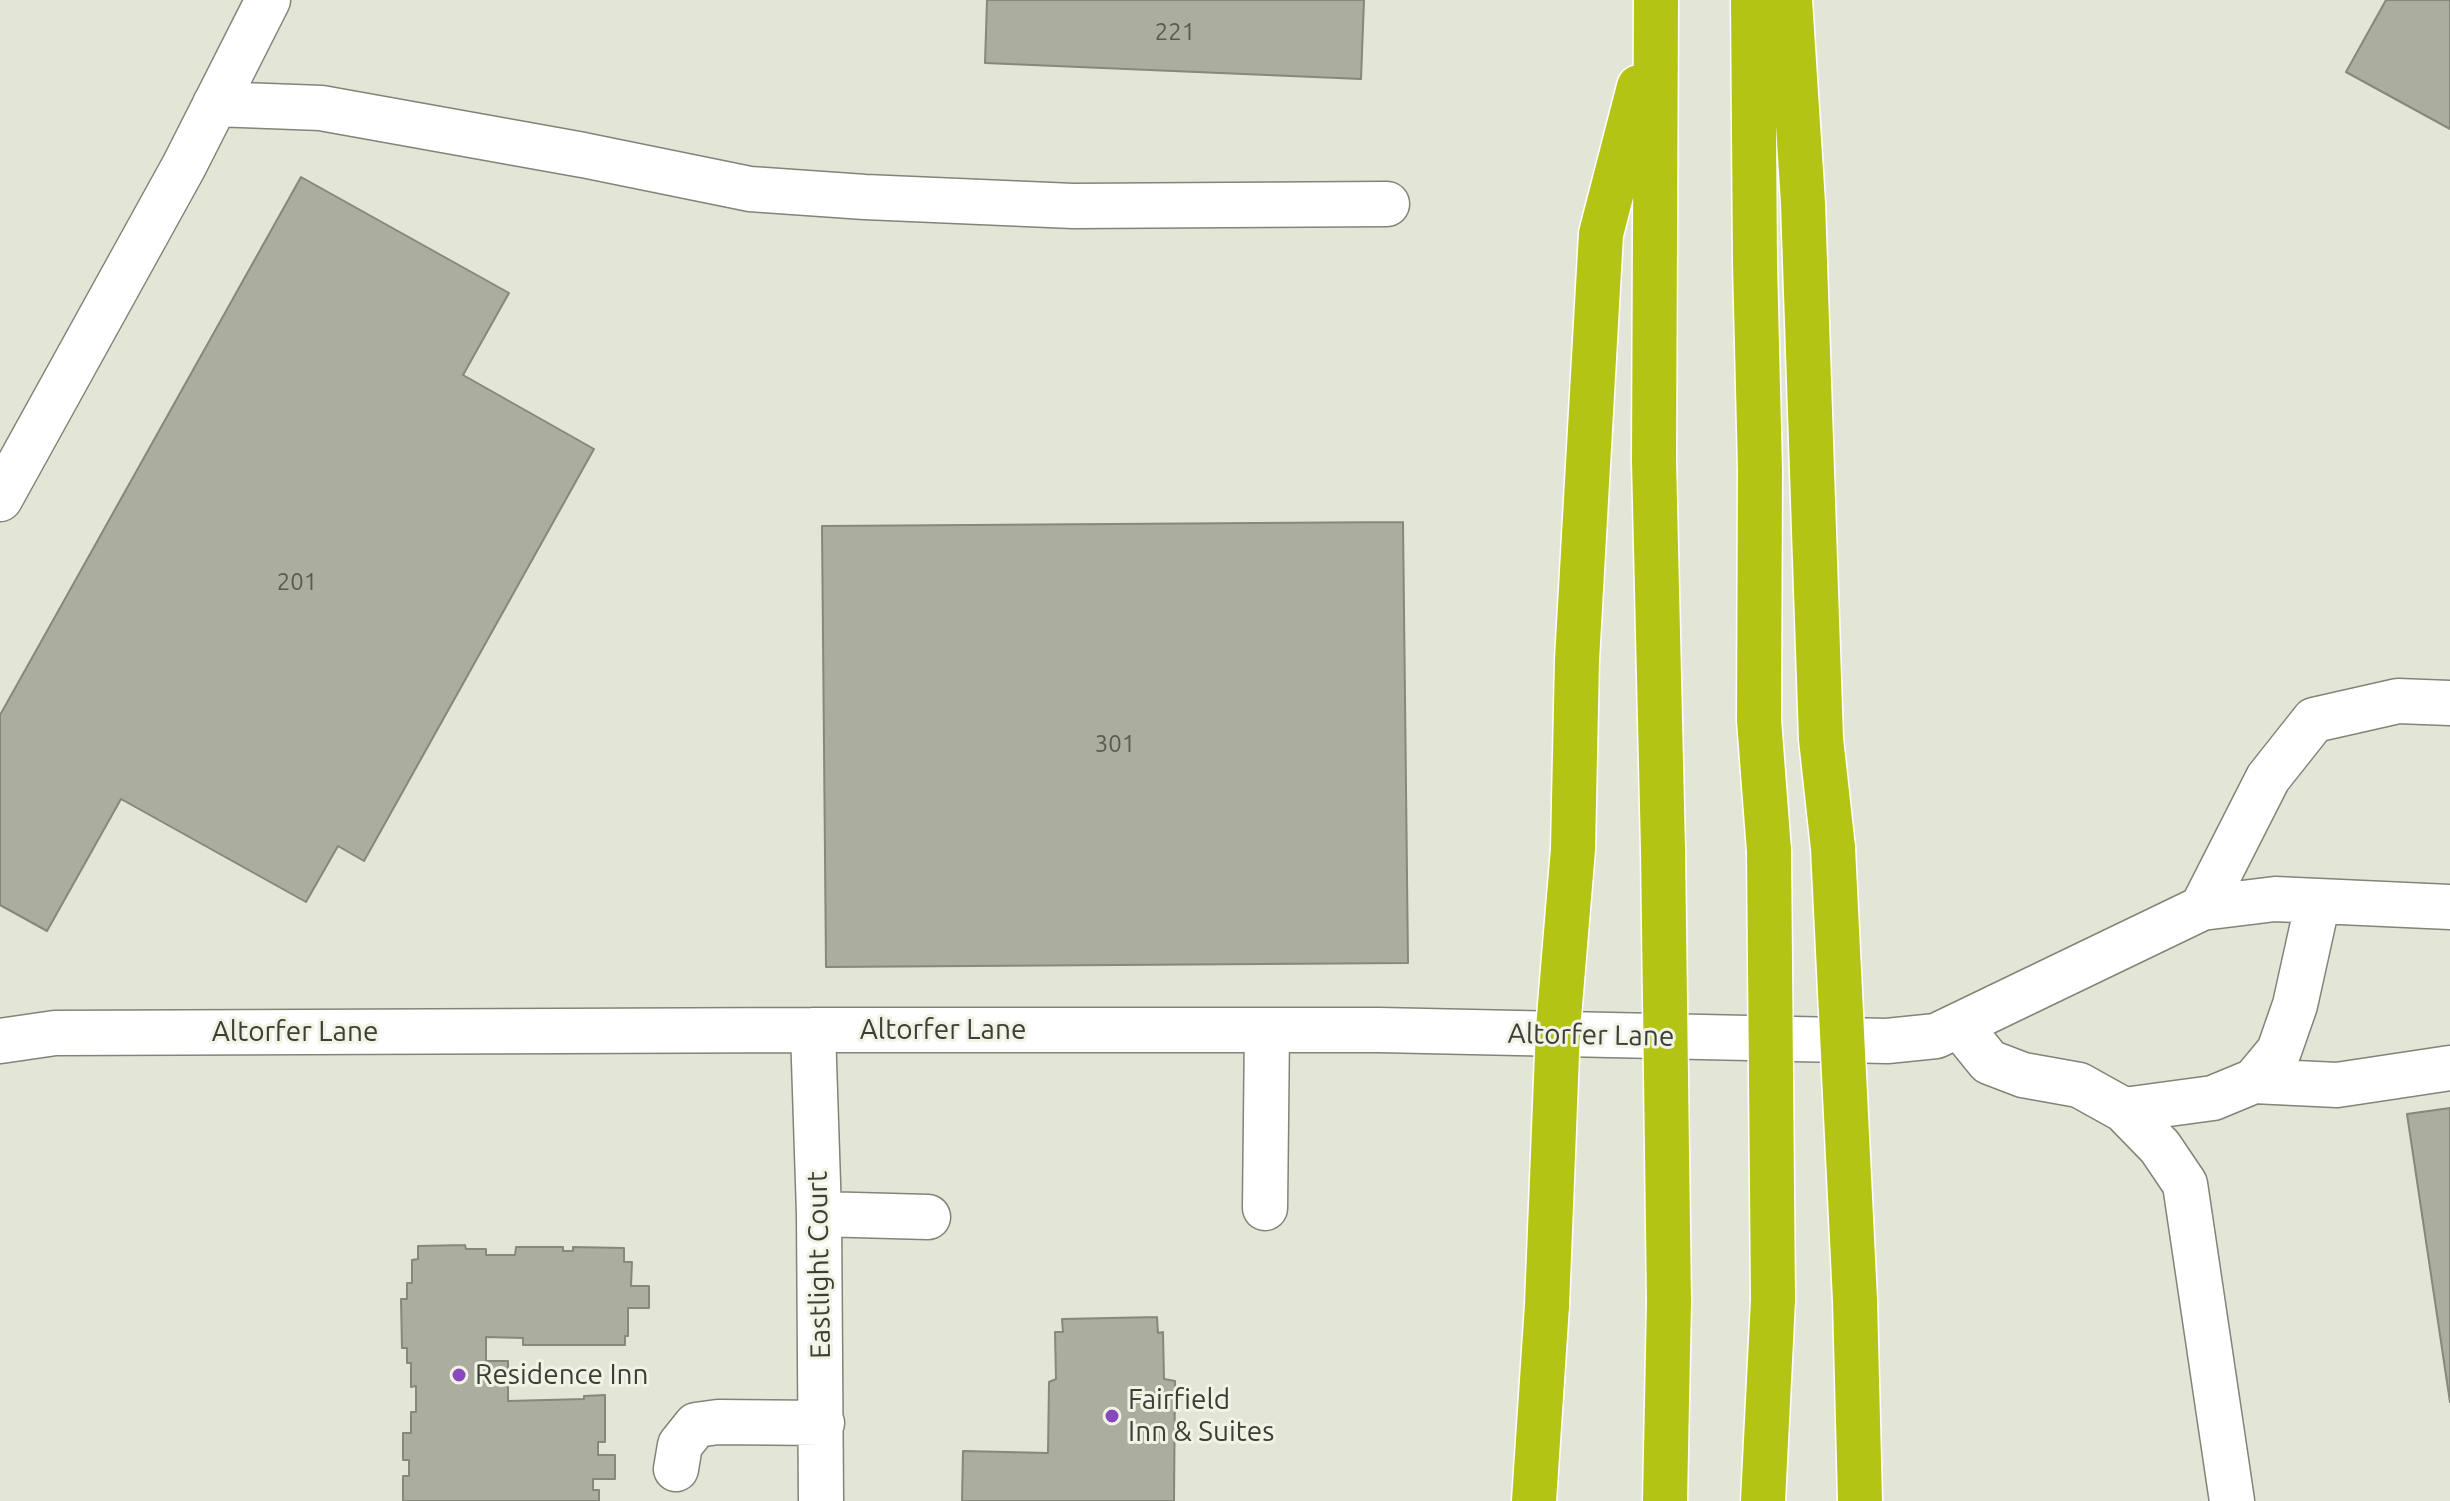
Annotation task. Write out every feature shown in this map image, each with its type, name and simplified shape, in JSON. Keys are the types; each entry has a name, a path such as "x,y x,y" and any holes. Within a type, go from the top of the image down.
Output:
{"highway":[{"path":"1753,0 1760,470 1759,720 1769,851 1773,1300 1763,1493"},
{"path":"1790,0 1803,203 1821,739 1833,848 1855,1300 1860,1501"},
{"path":"1534,1501 1553,1213 1558,1029 1573,849 1577,660 1601,234 1656,9"},
{"path":"1656,9 1654,460 1669,1302 1665,1501"}],"street":[{"path":"0,499 162,206 268,0"},
{"path":"215,104 321,108 583,155 750,189 1073,206 1387,204"},
{"path":"2202,908 2268,778 2314,720 2398,701 2450,703"},
{"name":"Altorfer Lane","path":"0,1041 55,1033 1267,1030 1887,1041 1936,1036 2202,908 2275,899 2450,907"},
{"path":"2254,1081 2279,1051 2295,1005 2318,901"},
{"path":"1959,1025 1989,1062 2023,1075 2079,1085 2124,1110 2160,1147 2185,1184 2232,1501"},
{"name":"Eastlight Court","path":"813,1030 819,1214 821,1501"},
{"path":"1265,1208 1267,1030"},
{"path":"2124,1110 2213,1098 2254,1081 2337,1085 2450,1068"},
{"path":"819,1214 928,1217"},
{"path":"676,1469 680,1445 696,1425 718,1422 822,1423"}],"building":[{"path":"987,0 1364,0 1361,79 985,63"},
{"path":"2386,0 2450,0 2450,129 2346,72"},
{"path":"301,177 509,293 463,375 594,449 364,861 338,846 306,902 121,799 47,931 0,905 0,715"},
{"path":"1403,522 1408,963 826,967 822,526"},
{"path":"2450,1108 2450,1402 2407,1114"},
{"name":"Residence Inn","path":"465,1245 466,1249 486,1249 486,1255 515,1255 516,1247 563,1247 563,1251 573,1251 573,1247 624,1248 624,1262 632,1262 631,1286 649,1286 649,1308 628,1308 625,1345 523,1345 523,1338 486,1337 486,1361 508,1361 508,1401 584,1399 584,1396 605,1395 605,1442 598,1442 598,1455 615,1455 615,1479 593,1479 593,1490 599,1490 599,1501 403,1501 403,1476 409,1476 409,1460 403,1460 403,1433 411,1433 411,1412 416,1412 416,1386 411,1387 411,1363 407,1363 407,1348 402,1348 401,1299 407,1299 407,1283 412,1283 412,1260 418,1259 418,1246"},
{"name":"Fairfield Inn & Suites","path":"1157,1317 1158,1333 1163,1332 1164,1379 1175,1381 1174,1501 962,1501 963,1451 1048,1453 1049,1382 1056,1379 1055,1332 1063,1332 1062,1319"}],"place":[{"name":"Residence Inn","path":"459,1375"},
{"name":"Fairfield Inn & Suites","path":"1112,1416"}]}
